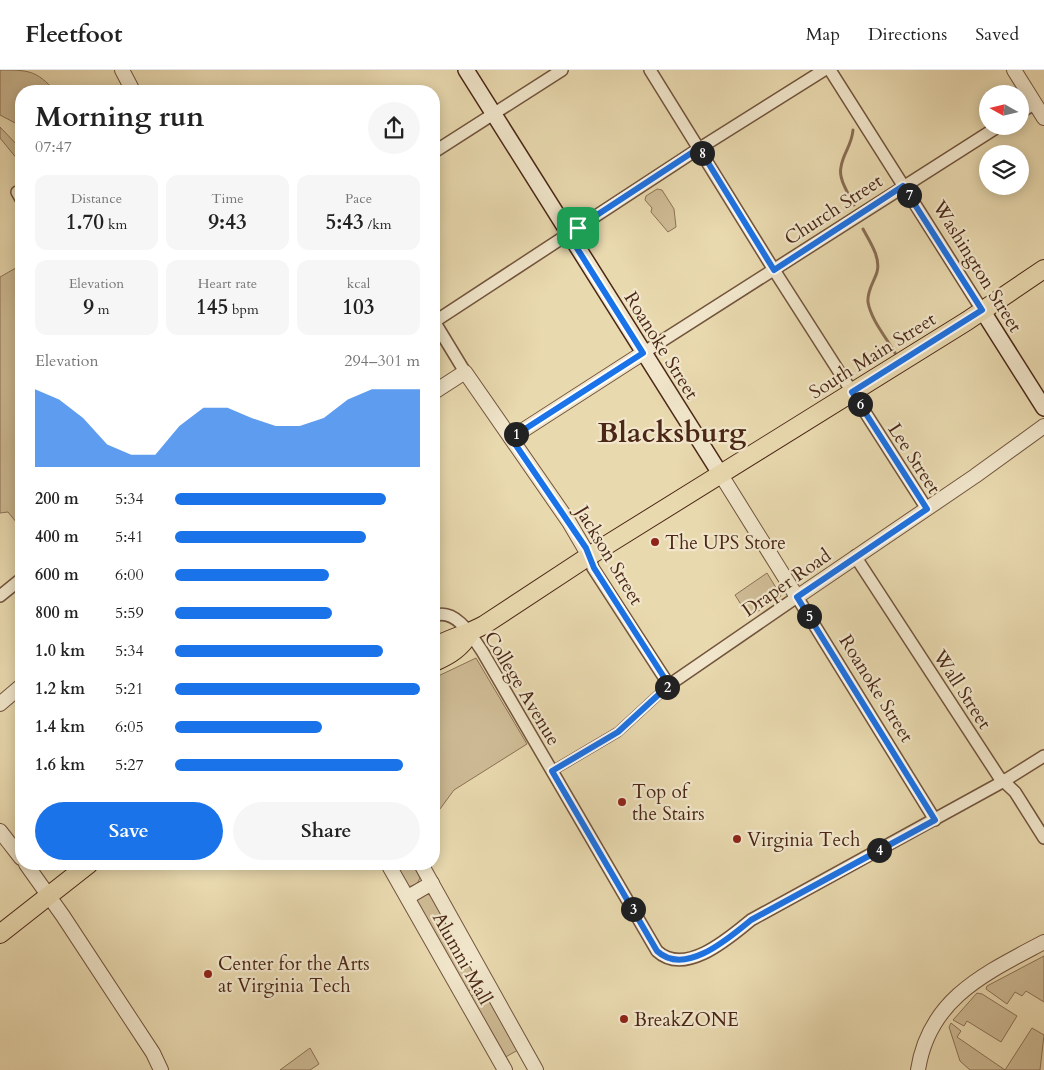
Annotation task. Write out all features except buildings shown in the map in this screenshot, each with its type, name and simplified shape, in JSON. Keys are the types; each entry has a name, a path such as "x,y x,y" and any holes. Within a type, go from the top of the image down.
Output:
{"main road":[{"name":"Roanoke Street","path":"466,70 721,474"},
{"name":"South Main Street","path":"470,633 1044,269"},
{"name":"Washington Street","path":"982,310 1044,408"},
{"path":"440,644 450,638 470,633"},
{"path":"440,659 454,652 464,643 470,633"},
{"path":"0,934 82,870"}],"street":[{"path":"122,70 130,85"},
{"path":"440,148 562,70"},
{"name":"Lee Street","path":"650,70 774,270 927,509"},
{"path":"440,317 699,148 824,70"},
{"name":"Washington Street","path":"830,70 982,310"},
{"path":"1014,70 1044,118"},
{"path":"1029,106 1035,102"},
{"name":"Church Street","path":"511,438 985,135"},
{"name":"Jackson Street","path":"440,331 465,372 569,522 594,568 669,685"},
{"path":"440,388 465,372"},
{"name":"Draper Road","path":"552,771 618,732 669,685 855,556 927,509 1044,426"},
{"name":"Roanoke Street","path":"721,474 935,820"},
{"name":"Wall Street","path":"855,556 999,777 1014,792 1044,838"},
{"path":"0,596 15,584"},
{"name":"College Avenue","path":"440,614 449,614 470,633 657,951 674,960 687,960 737,932 751,920 935,820"},
{"path":"0,704 15,691"},
{"path":"935,820 1044,756"},
{"path":"0,832 15,851"},
{"path":"30,870 153,1053 161,1070"},
{"name":"Alumni Mall","path":"392,870 505,1070"},
{"name":"Alumni Mall","path":"424,870 536,1070"},
{"path":"408,897 432,883"},
{"path":"918,1070 928,1034 953,999 990,971 1044,942"}],"shaded area":[{"path":"0,70 25,71 37,75 49,85 15,85 15,123 0,115"},
{"path":"0,127 15,143 15,156 0,138"},
{"path":"657,189 662,190 674,209 676,227 668,232 651,212 652,208 645,200 646,196"},
{"path":"15,268 15,521 8,512 0,513 0,277"},
{"path":"767,573 781,596 749,617 735,595"},
{"path":"476,658 527,744 454,790 440,809 440,675"},
{"path":"397,870 416,870 420,878 417,884 408,887"},
{"path":"426,894 430,895 480,984 465,993 416,900"},
{"path":"1044,956 1044,1002 1026,991 1022,996 1015,992 1007,1004 986,989 987,986"},
{"path":"483,989 518,1050 502,1059 468,998"},
{"path":"977,993 982,994 1017,1016 1001,1042 967,1021 964,1026 953,1020"},
{"path":"951,1023 961,1031 957,1037 1005,1070 970,1070 960,1061 949,1027"},
{"path":"1032,1028 1044,1035 1040,1070 1005,1070"},
{"path":"310,1048 319,1064 310,1070 280,1070"}],"waterway":[{"path":"853,130 840,172 842,181 854,205"},
{"path":"863,229 874,250 878,267 871,286 868,302 875,322 895,353"}],"place":[{"name":"The UPS Store","path":"655,542"},
{"name":"Top of the Stairs","path":"622,802"},
{"name":"Virginia Tech","path":"737,839"},
{"name":"Center for the Arts at Virginia Tech","path":"208,974"},
{"name":"BreakZONE","path":"624,1019"}],"district":[{"name":"Blacksburg","path":"672,432"}],"route":[{"path":"699,148 774,270 903,186 982,310 852,392 927,509 797,597 935,820 751,920 729,938 687,960 670,959 657,951 552,771 618,732 669,685 594,568 586,548 511,438 643,353 568,234 578,228 699,148"}]}
